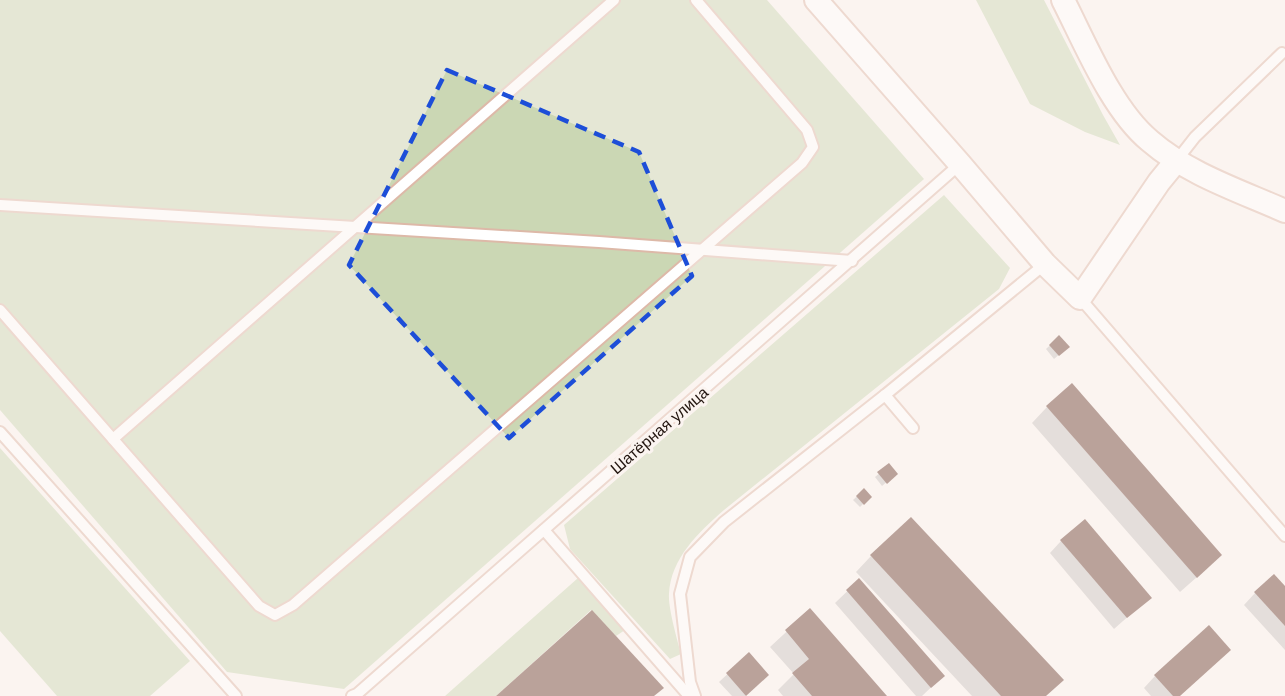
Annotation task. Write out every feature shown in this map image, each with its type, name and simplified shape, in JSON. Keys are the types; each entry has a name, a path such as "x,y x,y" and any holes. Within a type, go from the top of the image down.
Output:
{"street":[{"path":"816,0 1045,264 1080,298 1159,182 1178,160"},
{"path":"1063,0 1106,83 1124,112 1149,141 1211,178 1285,211"}],"lane":[{"path":"113,439 614,0"},
{"path":"0,310 259,606 275,615 293,605 802,164 813,147 807,130 696,0"},
{"path":"1178,160 1195,137 1282,53"},
{"name":"Шатёрная улица","path":"356,695 960,164"},
{"path":"0,205 852,261"},
{"path":"695,696 690,682 680,594 690,557 724,522 1045,264"},
{"path":"1080,298 1285,536"},
{"path":"885,394 913,428"},
{"path":"0,432 236,696"},
{"path":"544,530 689,696"}],"highlighted area":[{"path":"447,70 639,152 692,276 509,438 349,265"}],"green space":[{"path":"0,0 767,0 924,179 344,689 227,672 0,410"},
{"path":"976,0 1044,0 1120,145 1085,132 1030,104"},
{"path":"944,195 1010,268 999,289 724,510 696,537 680,558 671,581 670,607 681,654 670,659 570,549 564,525"},
{"path":"0,448 190,661 150,696 57,696 0,631"},
{"path":"578,578 625,630 616,636 591,610 496,696 445,696"}],"building":[{"path":"1059,335 1070,347 1059,356 1049,345"},
{"path":"1072,383 1222,555 1197,578 1046,406"},
{"path":"889,463 898,474 887,484 877,472"},
{"path":"864,488 872,497 864,505 856,496"},
{"path":"911,517 1064,680 1046,696 1001,696 870,555"},
{"path":"1085,519 1152,598 1127,618 1060,540"},
{"path":"1274,574 1285,586 1285,626 1254,592"},
{"path":"859,578 945,676 931,688 846,590"},
{"path":"810,608 887,696 812,696 792,673 809,659 785,630"},
{"path":"592,610 664,688 654,696 496,696"},
{"path":"1209,625 1231,650 1180,696 1173,696 1154,675"},
{"path":"749,652 769,675 746,696 726,673"}]}
